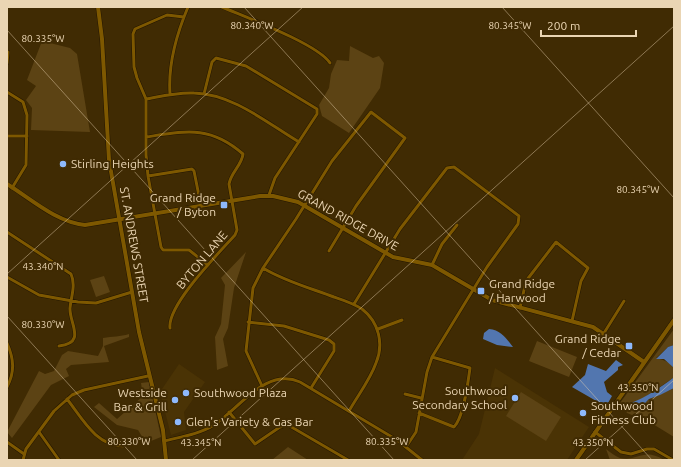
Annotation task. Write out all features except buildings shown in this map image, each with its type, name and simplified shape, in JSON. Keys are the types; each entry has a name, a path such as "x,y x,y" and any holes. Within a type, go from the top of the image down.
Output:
{"street":[{"name":"ST. ANDREWS STREET","path":"98,7 102,39 108,160 148,376 160,414 166,460"},
{"path":"170,94 170,73 184,17 188,7"},
{"path":"222,7 282,33 322,55 330,63"},
{"path":"184,17 167,15 134,31 134,67 146,99 148,176 163,250 189,250 208,265"},
{"path":"7,63 8,52"},
{"path":"204,94 213,60 221,59 246,66 317,109 317,114 275,178 269,195"},
{"path":"7,92 25,106 27,136 26,165 12,188"},
{"path":"146,99 170,94 204,94 232,102 299,142"},
{"path":"262,386 246,351 248,322 253,288 263,268 305,206 332,161 371,112 376,114 405,138 356,206 329,251"},
{"name":"BYTON LANE","path":"146,137 191,131 205,133 217,137 243,154 230,177 229,184 236,232 190,286 173,312 170,320 170,328"},
{"path":"7,136 27,136"},
{"path":"354,304 400,229 447,168 454,167 517,214 520,219 518,224 486,267 474,290 432,357 421,398 416,432 406,447"},
{"path":"148,176 192,169 194,171 200,206"},
{"name":"GRAND RIDGE DRIVE","path":"7,184 62,219 72,223 85,225 269,195 295,200 385,253 403,261 432,266 492,300 588,325 604,333 644,362"},
{"path":"432,266 442,244 457,225"},
{"path":"7,232 69,270 73,278 74,284 70,312 75,326 75,335 69,343 59,346"},
{"path":"520,308 526,281 556,242 588,268 581,281 572,321"},
{"path":"263,268 276,276 354,304 368,314 378,329 380,344 376,363 349,411"},
{"path":"7,277 44,297 71,301 92,303 132,292"},
{"path":"604,333 624,301"},
{"path":"378,329 402,320"},
{"path":"576,460 674,320"},
{"path":"248,322 284,326 329,340 334,344 334,351 311,388"},
{"path":"7,343 13,360 13,367 7,387"},
{"path":"419,413 454,427 463,407 470,368 432,357"},
{"path":"23,460 24,454 39,432 58,406 67,399 84,390 148,376"},
{"path":"164,441 208,428 262,386 274,379 282,377 295,379 311,388 406,447 422,460"},
{"path":"405,394 421,398"},
{"path":"67,399 101,440 109,444 123,446"},
{"path":"229,412 255,444 280,427 291,425 348,460"},
{"path":"39,432 59,460"},
{"path":"595,432 621,452 631,454 647,449 654,449 673,460"},
{"path":"7,442 24,454"}],"shaded area":[{"path":"42,41 70,48 77,54 90,132 31,130 32,108 26,100 36,86 27,80"},
{"path":"350,46 373,58 379,56 384,63 380,88 349,133 322,116 319,105 329,88 331,74 337,60 349,61"},
{"path":"246,252 234,288 228,328 223,339 228,366 217,370 215,337 221,324 225,285 221,278"},
{"path":"104,276 110,292 96,297 90,280"},
{"path":"674,329 674,345 668,347 656,358 666,361 674,368 673,378 642,399 631,403 641,406 652,398 674,388 674,437 635,413 632,415 627,413 620,403"},
{"path":"129,334 129,337 104,346 109,362 71,365 66,369 69,376 51,385 12,438 7,432 39,371 45,374 54,371 62,355 68,351 98,356 103,346 103,338"},
{"path":"537,341 577,357 569,377 529,361"},
{"path":"179,364 205,382 184,412 186,430 171,435 160,392"},
{"name":"Southwood Secondary School","path":"495,368 589,427 567,460 462,460 479,434"},
{"path":"149,382 161,437 146,443 138,430 117,425 94,407 99,403 117,419 143,396 141,383"},
{"path":"521,392 561,417 546,441 506,416"},
{"path":"288,447 308,460 272,460"},
{"path":"606,449 620,458 626,459 651,455 657,456 664,460 610,460"}],"water":[{"path":"489,329 500,333 513,347 497,345 483,339 484,333"},
{"path":"674,345 674,368 664,359 656,359 668,347"},
{"path":"616,360 623,365 618,367 618,370 604,382 607,392 612,396 608,403 598,402 572,387 585,375 588,364 606,371"},
{"path":"674,374 674,388 649,399 642,406 637,406 631,403 658,389 673,378"}],"place":[{"name":"Stirling Heights","path":"63,164"},
{"name":"Grand Ridge / Byton","path":"224,205"},
{"name":"Grand Ridge / Harwood","path":"481,291"},
{"name":"Grand Ridge / Cedar","path":"629,346"},
{"name":"Southwood Plaza","path":"186,393"},
{"name":"Southwood Secondary School","path":"515,398"},
{"name":"Westside Bar & Grill","path":"175,400"},
{"name":"Southwood Fitness Club","path":"583,413"},
{"name":"Glen's Variety & Gas Bar","path":"178,422"}]}
